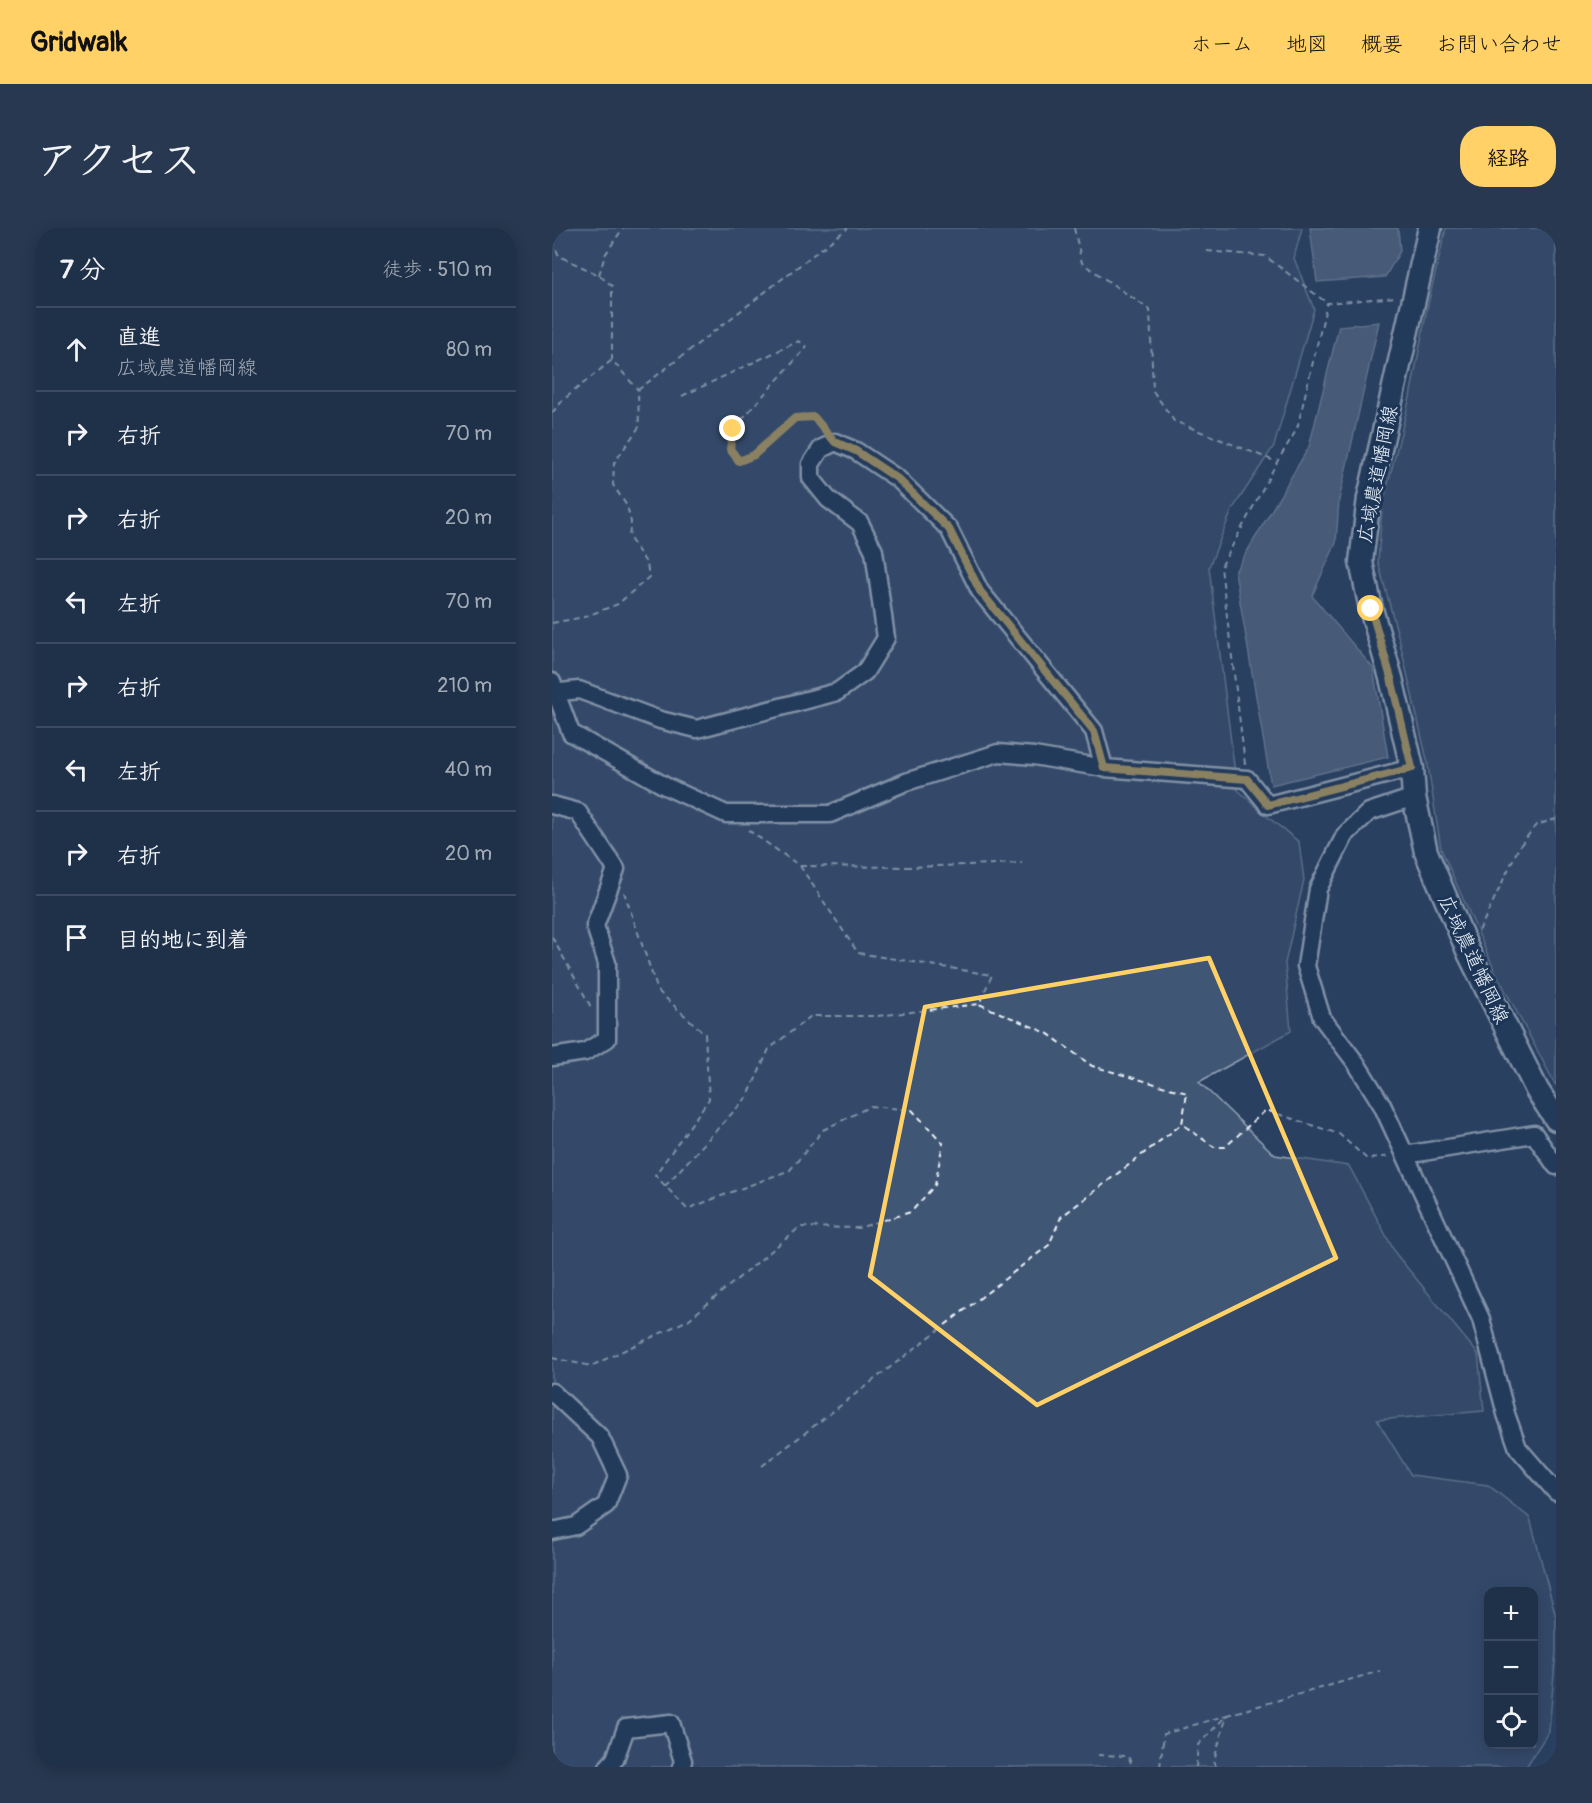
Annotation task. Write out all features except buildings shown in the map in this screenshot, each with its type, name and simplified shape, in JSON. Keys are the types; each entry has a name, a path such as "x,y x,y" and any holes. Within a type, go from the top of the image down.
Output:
{"street":[{"name":"広域農道幡岡線","path":"1430,228 1369,498 1362,562 1371,609 1391,678 1412,768 1414,797 1426,852 1468,953 1536,1090 1556,1119"},
{"path":"1104,768 1094,731 980,591 949,529 898,479 856,451 835,442 821,449 811,464 811,478 828,499 860,524 874,551 886,638 865,672 837,692 697,729 660,720 579,690 553,689 571,733 665,786 726,814 830,814 906,782 998,753 1034,756 1104,768 1247,779 1268,805 1412,768"},
{"path":"1414,797 1369,812 1346,835 1318,889 1306,966 1322,1018 1356,1063 1382,1105 1481,1319 1506,1414 1518,1448 1556,1492"},
{"path":"552,805 578,812 616,870 596,926 607,963 607,1039 585,1052 552,1057"},
{"path":"1405,1155 1534,1134 1556,1166"},
{"path":"552,1392 600,1437 618,1475 606,1505 576,1526 552,1531"},
{"path":"608,1767 615,1760 626,1728 671,1723 683,1761 681,1767"}],"path":[{"path":"552,232 555,228"},
{"path":"599,276 605,255 623,228"},
{"path":"638,390 848,228"},
{"path":"1074,228 1082,263 1150,310 1152,391 1174,421 1277,462"},
{"path":"552,240 559,256 599,276 612,286 612,360 638,390 639,427 614,463 613,485 627,506 631,522 629,537 647,564 649,577 618,604 584,617 552,623"},
{"path":"1207,250 1265,256 1327,303 1414,296"},
{"path":"1247,779 1221,567 1297,429 1327,303"},
{"path":"682,396 799,341 807,347 733,429 730,449 739,461 754,455 795,418 814,417 835,442"},
{"path":"552,413 562,400 612,360"},
{"path":"726,814 800,866 858,952 992,975 979,1004"},
{"path":"1468,953 1519,847 1536,825 1556,819"},
{"path":"800,866 909,867 1022,863"},
{"path":"552,1358 591,1366 688,1320 800,1227 858,1228 911,1212 935,1185 943,1143 912,1110 870,1106 823,1130 790,1170 687,1209 655,1175 710,1099 705,1034 658,992 616,870"},
{"path":"552,937 593,1012"},
{"path":"665,1186 748,1096 769,1049 811,1016 877,1016 979,1004 1047,1033 1092,1066 1187,1093 1182,1124 1061,1217 1049,1245 762,1466"},
{"path":"1182,1124 1214,1147 1225,1148 1266,1110 1339,1134 1367,1159 1405,1155"},
{"path":"1160,1767 1164,1734 1380,1671"},
{"path":"1196,1767 1198,1745 1227,1714"},
{"path":"1216,1767 1214,1760 1227,1714"},
{"path":"1098,1755 1128,1756 1133,1767"}],"highlighted area":[{"path":"1209,958 1336,1258 1037,1405 870,1276 925,1007"}],"shaded area":[{"path":"552,228 1302,228 1294,258 1314,309 1274,446 1232,510 1209,567 1237,789 1299,842 1304,880 1285,963 1291,1031 1199,1082 1275,1155 1349,1166 1396,1254 1478,1354 1484,1411 1377,1420 1411,1475 1488,1485 1530,1518 1556,1617 1556,1651 1549,1731 1538,1748 1538,1587 1484,1587 1484,1749 1538,1749 1526,1767 552,1767"},
{"path":"1310,228 1398,228 1400,251 1385,277 1317,282"},
{"path":"1446,228 1556,228 1556,1086 1495,971 1441,849 1427,760 1400,643 1378,562 1382,507 1410,397"},
{"path":"1379,322 1339,500 1336,543 1312,596 1373,668 1388,757 1271,785 1235,572 1309,447 1339,326"}],"route":[{"path":"733,429 730,449 739,461 754,455 795,418 814,417 835,442 856,451 898,479 949,529 980,591 1094,731 1104,768 1247,779 1268,805 1412,768 1391,678 1371,609"}]}
